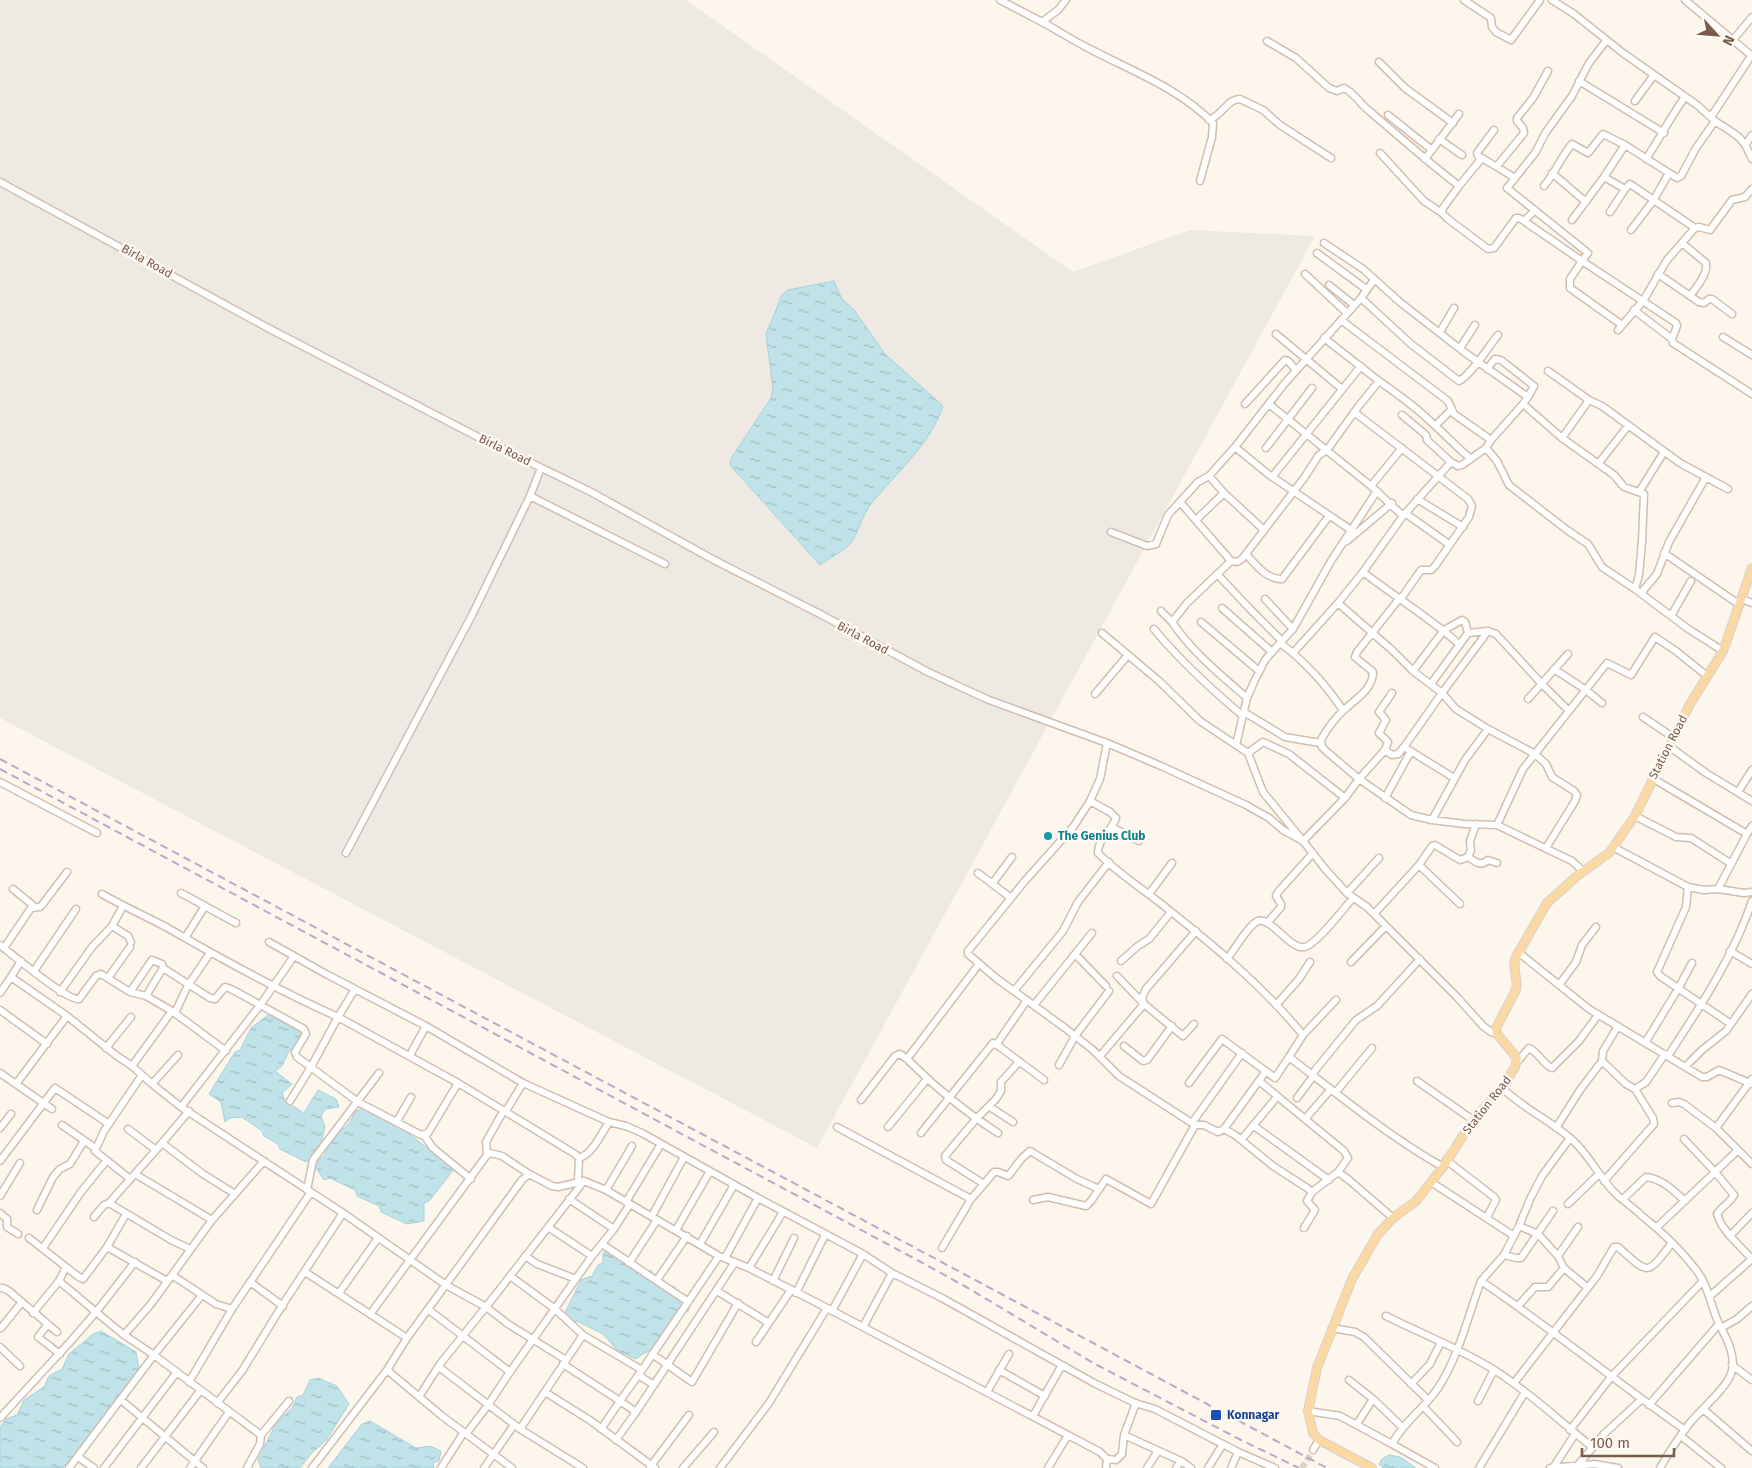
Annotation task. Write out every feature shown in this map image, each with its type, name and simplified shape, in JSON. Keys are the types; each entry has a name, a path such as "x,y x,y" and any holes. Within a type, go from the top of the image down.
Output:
{"main road":[{"name":"Station Road","path":"1319,1440 1313,1433 1308,1411 1317,1368 1352,1279 1378,1234 1393,1218 1416,1201 1444,1164 1473,1120 1502,1088 1517,1062 1515,1055 1497,1034 1498,1023 1516,990 1514,961 1518,952 1547,903 1583,871 1601,860 1614,848 1635,816 1690,704 1723,651 1752,568"},
{"path":"1319,1440 1372,1468"}],"street":[{"path":"1002,0 1090,50 1164,86 1183,98 1209,120 1214,128 1200,181"},
{"path":"1042,22 1058,10 1066,0"},
{"path":"1464,0 1491,18 1492,27 1496,32 1511,40 1540,0"},
{"path":"1552,0 1713,119 1732,130 1746,144 1752,159"},
{"path":"1544,186 1572,144 1588,153 1603,134 1625,145 1678,178 1681,176 1751,56 1685,0"},
{"path":"1733,40 1752,17"},
{"path":"1606,40 1589,63 1572,96 1546,132 1535,153 1507,188 1588,253 1570,279 1570,288 1620,327 1642,301 1669,258 1695,228"},
{"path":"1267,41 1296,58 1329,88 1337,91 1344,88 1350,91 1365,107 1459,186"},
{"path":"1379,62 1405,88 1453,123"},
{"path":"1497,166 1524,133 1523,128 1517,122 1517,118 1533,98 1548,71"},
{"path":"1635,101 1654,75"},
{"path":"1579,81 1664,133"},
{"path":"1646,159 1664,133 1672,114 1685,97"},
{"path":"1209,120 1220,114 1232,101 1240,99 1263,110 1280,125 1331,158"},
{"path":"1425,159 1460,114"},
{"path":"1388,115 1432,150"},
{"path":"1494,130 1477,153 1478,156 1515,178"},
{"path":"1746,144 1752,135"},
{"path":"1439,139 1462,156"},
{"path":"1572,220 1625,145"},
{"path":"1380,153 1424,201 1484,247 1491,250 1516,218 1519,218 1676,324 1672,339"},
{"path":"1442,213 1442,208 1482,158"},
{"path":"1552,173 1586,202"},
{"path":"1631,230 1654,201 1669,173"},
{"path":"1604,177 1625,189"},
{"name":"Birla Road","path":"0,182 268,328 591,492 714,560 928,672 989,700 1107,743 1161,766 1246,805 1269,818 1283,830 1303,840"},
{"path":"1610,212 1630,184 1695,228 1710,230 1732,200 1747,196 1752,189"},
{"path":"1524,222 1535,210"},
{"path":"1324,243 1362,270 1401,303 1487,369 1528,397"},
{"path":"1682,243 1704,260 1707,268 1690,296"},
{"path":"1317,253 1366,289"},
{"path":"1305,274 1347,313"},
{"path":"1658,274 1702,303 1712,299 1732,314"},
{"path":"1111,532 1147,546 1156,544 1168,515 1198,482 1209,476 1305,359 1374,280"},
{"path":"1329,285 1354,305"},
{"path":"1360,298 1411,344 1459,381 1478,362 1498,335"},
{"path":"1440,332 1454,308"},
{"path":"1634,310 1672,339 1673,343 1752,394"},
{"path":"1341,320 1448,401 1454,414 1491,440"},
{"path":"1460,348 1475,325"},
{"path":"1276,334 1342,389"},
{"path":"1723,337 1752,356"},
{"path":"1324,338 1409,402 1470,459"},
{"path":"1402,415 1426,434 1427,440 1451,462 1460,466 1486,448 1523,404 1534,386 1501,360 1495,359 1487,369"},
{"path":"1245,404 1284,360 1288,361 1296,370"},
{"path":"1272,477 1361,366"},
{"path":"1548,371 1589,400 1602,406 1664,452 1728,490"},
{"path":"1180,502 1231,561 1237,562 1246,554 1294,492 1319,455 1327,450 1379,381"},
{"path":"1266,448 1312,388"},
{"path":"1562,438 1589,400"},
{"path":"1269,404 1404,514 1450,545"},
{"path":"1523,404 1562,438 1614,476 1624,487 1644,494 1638,591"},
{"path":"1436,426 1452,409"},
{"path":"1320,743 1325,733 1343,710 1361,696 1373,677 1373,672 1355,657 1357,652 1421,570 1432,569 1463,527 1472,510 1470,502 1354,412"},
{"path":"1598,464 1628,426"},
{"path":"1234,447 1272,477 1351,530"},
{"path":"1371,486 1402,448"},
{"path":"1486,448 1497,461 1509,485 1588,544 1602,567 1687,628 1723,651"},
{"path":"1639,492 1664,452"},
{"path":"1293,653 1364,572 1404,514 1451,462"},
{"path":"346,854 472,615 530,496 541,468"},
{"path":"1209,476 1224,493 1264,530"},
{"path":"1638,591 1656,574 1664,553 1706,477"},
{"path":"1236,745 1248,698 1264,660 1293,630 1331,561 1377,491"},
{"path":"1196,520 1224,493"},
{"path":"530,496 665,564"},
{"path":"1417,499 1463,527"},
{"path":"1343,544 1392,503"},
{"path":"1246,554 1267,574 1282,579 1329,516"},
{"path":"1664,553 1741,602 1752,603"},
{"path":"1172,622 1179,611 1231,561"},
{"path":"1364,572 1399,600 1444,630 1459,644"},
{"path":"1217,574 1281,642 1325,683 1343,710"},
{"path":"1671,616 1691,581"},
{"path":"1266,600 1293,630"},
{"path":"1338,603 1413,671 1442,693 1456,709 1488,729 1535,754 1546,764 1552,777 1574,792 1576,795 1575,801 1546,848"},
{"path":"1222,608 1272,652"},
{"path":"1161,611 1172,622 1182,638 1248,698"},
{"path":"1413,671 1444,630 1462,620 1465,622 1468,633"},
{"path":"1201,622 1259,671"},
{"path":"1154,629 1182,661 1210,688 1244,714 1285,737 1320,743 1326,751 1359,779 1411,815 1432,820 1497,825 1572,861 1583,871"},
{"path":"1385,750 1392,755 1398,754 1488,630"},
{"path":"1431,684 1468,633 1488,630 1502,639 1541,684 1569,712"},
{"path":"1102,632 1159,681 1200,721 1248,753 1263,792 1350,895 1367,907 1420,959 1483,1026 1497,1034"},
{"path":"1497,825 1523,769 1607,663 1631,675 1655,637 1707,676"},
{"path":"1528,699 1568,654"},
{"path":"1095,694 1128,655"},
{"path":"1554,669 1586,690 1602,704"},
{"path":"1303,840 1345,798 1385,750 1388,742 1379,733 1386,720 1379,712 1392,693"},
{"path":"1643,717 1674,738"},
{"path":"1432,820 1454,778 1488,729"},
{"path":"1248,753 1262,742 1289,754 1345,798"},
{"path":"1107,743 1102,775 1090,801 1070,831 1011,898 967,953 1100,1056 1118,1076 1194,1124 1204,1124 1218,1132 1224,1129 1266,1071"},
{"path":"1404,747 1454,778"},
{"path":"1670,747 1706,773 1752,801"},
{"path":"1385,798 1411,752"},
{"path":"1738,792 1752,770"},
{"path":"1652,778 1747,834"},
{"path":"0,782 97,833"},
{"path":"1090,801 1115,816 1114,822 1097,851 1196,931 1276,1005 1303,1035"},
{"path":"1635,816 1676,837 1691,838 1730,863"},
{"path":"1374,914 1419,865 1432,846 1435,845 1460,860 1468,857 1471,850 1470,841 1476,824"},
{"path":"1718,889 1730,863 1752,826"},
{"path":"1111,827 1139,840"},
{"path":"1614,848 1688,887 1704,890 1718,889 1744,893 1752,892"},
{"path":"1267,923 1280,907 1281,904 1276,896 1278,892 1313,853"},
{"path":"992,884 1012,857"},
{"path":"1468,857 1481,864 1488,860 1497,863"},
{"path":"1227,959 1257,921 1267,923 1295,945 1301,948 1306,947 1322,934 1379,858"},
{"path":"1014,991 1062,931 1078,902 1109,862"},
{"path":"1149,894 1172,863"},
{"path":"1419,865 1460,904"},
{"path":"67,872 42,905 31,908 2,947 60,992 76,1000 80,998 99,974 130,992 146,996 173,1012 226,1051"},
{"path":"978,873 1011,898"},
{"path":"1688,887 1686,907 1657,972 1678,989 1731,1024"},
{"path":"13,889 35,907"},
{"path":"180,893 236,923"},
{"path":"102,894 165,926 210,953 410,1055 565,1147 578,1158 581,1181 548,1227 463,1335 419,1397"},
{"path":"1635,1089 1646,1082 1701,1005 1730,951 1752,901"},
{"path":"60,992 92,947 112,926 123,906"},
{"path":"185,938 205,906"},
{"path":"34,971 76,909"},
{"path":"1121,961 1150,938 1172,912"},
{"path":"108,978 131,945 128,936 112,926"},
{"path":"1351,962 1386,926"},
{"path":"1559,985 1576,962 1582,945 1596,927"},
{"path":"1144,1004 1142,998 1146,990 1196,931"},
{"path":"1034,1005 1092,933"},
{"path":"269,942 426,1026 523,1083 609,1122 626,1126 642,1133 783,1212 863,1254 892,1273 942,1298 1094,1383 1136,1403 1155,1409 1238,1452 1275,1468"},
{"path":"1730,951 1752,963"},
{"path":"1518,952 1589,1009 1704,1078 1719,1070 1751,1082 1716,1128"},
{"path":"132,1066 173,1012 210,953"},
{"path":"1059,1064 1107,988 1076,954"},
{"path":"181,1107 226,1051 294,956"},
{"path":"1297,1098 1356,1020 1377,1006 1420,959"},
{"path":"130,992 152,960 163,965 163,968 213,999 217,998 225,988 228,988 261,1004 304,1030 306,1034 295,1055 358,1102 424,1135 433,1148 470,1179"},
{"path":"0,993 22,962"},
{"path":"1276,1005 1299,979 1310,962"},
{"path":"1645,1043 1692,962"},
{"path":"907,1059 979,964"},
{"path":"146,996 163,968"},
{"path":"1117,976 1144,1004 1183,1036 1194,1024"},
{"path":"11,977 68,1016 181,1107 344,1213 446,1285 486,1307 636,1412"},
{"path":"290,1101 354,989"},
{"path":"1686,1066 1702,1050 1725,1033 1749,1005 1752,994"},
{"path":"996,1045 1027,1000"},
{"path":"1189,1083 1222,1039 1276,1078 1303,1035 1336,1000"},
{"path":"1100,1056 1144,1004"},
{"path":"0,1010 47,1044"},
{"path":"1517,1062 1529,1048 1535,1051 1552,1068 1579,1041 1598,1015"},
{"path":"16,1084 68,1016"},
{"path":"106,1048 131,1017"},
{"path":"410,1055 426,1026"},
{"path":"1124,1046 1143,1061 1146,1060 1172,1026"},
{"path":"1604,1180 1654,1124 1653,1118 1635,1089 1626,1084 1602,1061 1601,1053 1618,1026"},
{"path":"921,1133 991,1044 996,1045 1044,1080"},
{"path":"1305,1119 1334,1091 1372,1048"},
{"path":"1033,1200 1048,1197 1086,1206 1106,1179 1151,1204 1194,1124 1242,1053"},
{"path":"861,1100 895,1056 900,1054 948,1097 998,1133"},
{"path":"152,1084 178,1055"},
{"path":"1289,1057 1414,1150 1444,1164 1494,1197 1496,1200 1495,1204 1487,1217"},
{"path":"1556,1128 1580,1090 1602,1061"},
{"path":"984,1184 945,1158 945,1156 976,1118 1000,1094 1001,1082 1019,1062"},
{"path":"0,1073 52,1109"},
{"path":"189,1382 232,1309 309,1191 313,1160 379,1073"},
{"path":"95,1148 142,1076"},
{"path":"888,1127 927,1079"},
{"path":"1259,1080 1348,1155 1346,1162 1338,1172 1312,1192 1307,1201 1315,1210 1304,1228"},
{"path":"1417,1081 1473,1120"},
{"path":"424,1135 428,1133 458,1083"},
{"path":"487,1156 486,1142 523,1083"},
{"path":"0,1161 55,1088 109,1124"},
{"path":"1502,1088 1517,1102 1548,1121 1570,1138 1604,1180 1656,1228 1698,1272 1710,1296 1720,1326 1731,1350 1732,1365 1730,1374 1683,1433 1660,1468"},
{"path":"397,1121 411,1097"},
{"path":"1242,1140 1277,1097"},
{"path":"1672,1103 1679,1102 1684,1104 1716,1128 1752,1164"},
{"path":"990,1106 1013,1122"},
{"path":"94,1217 104,1205 109,1203 129,1178 135,1174 189,1111"},
{"path":"0,1128 11,1114"},
{"path":"578,1158 590,1151 609,1122"},
{"path":"62,1125 95,1148 95,1152 129,1178"},
{"path":"837,1126 971,1199"},
{"path":"1254,1126 1329,1180"},
{"path":"128,1129 156,1150"},
{"path":"1224,1129 1242,1140 1273,1166 1312,1192"},
{"path":"1392,1444 1402,1427 1426,1403 1443,1380 1457,1350 1481,1281 1504,1255 1520,1226 1530,1197 1542,1176 1570,1138"},
{"path":"1684,1139 1734,1195 1730,1201 1721,1207 1718,1214 1721,1224 1730,1236 1752,1259 1710,1296"},
{"path":"37,1210 53,1176 60,1169 70,1164 84,1140"},
{"path":"162,1143 203,1174 235,1194"},
{"path":"441,1468 465,1433 488,1405 592,1256 614,1229 661,1144"},
{"path":"606,1190 632,1146"},
{"path":"1656,1228 1738,1150"},
{"path":"942,1248 971,1199 994,1172 1010,1175 1022,1158 1030,1151 1078,1179 1100,1189"},
{"path":"371,1314 490,1153 497,1154 547,1184 558,1187 581,1181 606,1190 722,1257 749,1268 1068,1434 1100,1452 1107,1459 1116,1460 1120,1457 1123,1450 1124,1435 1136,1403"},
{"path":"629,1263 684,1157"},
{"path":"43,1248 81,1192 106,1161"},
{"path":"124,1334 151,1304 212,1220 264,1161"},
{"path":"0,1196 20,1163"},
{"path":"676,1230 710,1171"},
{"path":"1338,1172 1393,1218"},
{"path":"135,1174 212,1220"},
{"path":"312,1468 387,1370 407,1338 522,1180 529,1174"},
{"path":"1568,1204 1599,1174"},
{"path":"1623,1199 1646,1177 1666,1184 1685,1201"},
{"path":"1431,1182 1514,1236"},
{"path":"700,1244 734,1185"},
{"path":"602,1429 687,1301 722,1257 758,1198"},
{"path":"568,1199 614,1229"},
{"path":"109,1203 190,1249"},
{"path":"1504,1255 1521,1258 1553,1211"},
{"path":"749,1268 783,1212"},
{"path":"0,1213 7,1219 7,1227 18,1234"},
{"path":"218,1403 242,1371 344,1213"},
{"path":"1730,1236 1752,1213"},
{"path":"29,1238 79,1277 83,1278 107,1247 126,1214"},
{"path":"1520,1226 1538,1234 1558,1256 1564,1268 1588,1288"},
{"path":"548,1227 592,1256"},
{"path":"1558,1256 1578,1227"},
{"path":"756,1342 794,1292 825,1234"},
{"path":"657,1280 687,1236"},
{"path":"339,1293 378,1238"},
{"path":"773,1281 794,1238"},
{"path":"602,1244 687,1301"},
{"path":"1514,1383 1588,1288 1615,1246 1641,1267 1647,1269 1654,1266 1671,1244"},
{"path":"107,1247 167,1281"},
{"path":"720,1468 769,1402 830,1310 863,1254"},
{"path":"525,1256 537,1264 576,1280"},
{"path":"0,1418 60,1354 135,1262"},
{"path":"616,1440 668,1365 735,1262"},
{"path":"33,1313 59,1281 66,1267"},
{"path":"1518,1306 1535,1287 1548,1287 1564,1268"},
{"path":"305,1272 407,1338"},
{"path":"863,1327 892,1273"},
{"path":"172,1275 216,1304 232,1309"},
{"path":"510,1276 555,1309 583,1335 640,1372 654,1385"},
{"path":"59,1281 124,1334 261,1435"},
{"path":"1481,1281 1518,1306 1642,1398 1721,1468"},
{"path":"1552,1468 1573,1432 1611,1376 1703,1281"},
{"path":"250,1282 283,1306"},
{"path":"0,1288 9,1291 58,1332"},
{"path":"717,1290 769,1323"},
{"path":"69,1468 202,1295"},
{"path":"1,1328 22,1302"},
{"path":"652,1354 692,1382 738,1303"},
{"path":"1649,1405 1720,1326 1737,1319 1752,1306"},
{"path":"429,1310 510,1372"},
{"path":"1386,1316 1494,1370 1514,1383 1592,1447"},
{"path":"48,1324 38,1336 60,1354"},
{"path":"1332,1328 1355,1332 1364,1337 1411,1384 1456,1442"},
{"path":"520,1429 583,1335"},
{"path":"1411,1384 1430,1364 1441,1342"},
{"path":"0,1346 20,1366"},
{"path":"987,1392 1010,1354"},
{"path":"1033,1416 1046,1396 1062,1364"},
{"path":"1732,1365 1752,1380"},
{"path":"439,1367 520,1429 583,1468"},
{"path":"387,1370 419,1397 512,1468"},
{"path":"999,1370 1046,1396"},
{"path":"1478,1402 1494,1370"},
{"path":"104,1468 177,1372"},
{"path":"1349,1380 1373,1399 1402,1427"},
{"path":"142,1468 200,1391"},
{"path":"545,1392 602,1429 652,1467 689,1415"},
{"path":"1479,1468 1525,1392"},
{"path":"1576,1466 1592,1447 1642,1398"},
{"path":"1357,1424 1373,1399"},
{"path":"121,1400 203,1468"},
{"path":"247,1468 260,1444 261,1435 289,1401"},
{"path":"1703,1409 1752,1451"},
{"path":"1308,1411 1335,1414 1357,1424 1434,1468"},
{"path":"190,1468 229,1412"},
{"path":"484,1468 514,1424"},
{"path":"683,1468 714,1432"},
{"path":"1048,1468 1068,1434"},
{"path":"1124,1435 1191,1468"},
{"path":"1313,1450 1319,1440"},
{"path":"1208,1468 1223,1444"},
{"path":"1147,1468 1158,1451"},
{"path":"1231,1468 1238,1452"},
{"path":"78,1457 94,1468"},
{"path":"1106,1468 1107,1459"},
{"path":"1176,1468 1180,1461"},
{"path":"1552,1468 1576,1466 1618,1468"}],"shaded area":[{"path":"0,0 686,0 1073,272 1190,230 1315,236 817,1148 0,718"}],"water":[{"path":"834,281 842,299 854,310 885,354 943,406 930,434 870,505 851,543 820,565 730,465 732,457 771,398 773,389 766,334 782,295 788,290"},
{"path":"268,1015 301,1032 304,1040 289,1051 282,1066 275,1071 292,1084 282,1093 285,1101 304,1113 318,1090 336,1099 339,1107 325,1109 321,1116 325,1127 317,1158 323,1158 334,1136 348,1125 356,1111 364,1108 406,1124 410,1135 455,1168 429,1201 424,1203 424,1221 407,1224 381,1212 379,1206 357,1196 355,1190 330,1178 324,1180 311,1160 306,1162 280,1149 278,1144 264,1136 262,1131 242,1117 230,1118 225,1122 221,1102 209,1094 235,1052 240,1050 251,1028"},
{"path":"609,1246 617,1258 626,1258 630,1269 652,1271 652,1280 675,1287 677,1293 688,1298 689,1310 675,1321 669,1323 655,1352 646,1352 636,1359 617,1350 603,1334 577,1321 572,1323 563,1317 581,1280 592,1276 598,1265 603,1263 603,1254"},
{"path":"101,1331 136,1352 140,1375 128,1382 122,1394 117,1396 92,1439 81,1453 63,1468 0,1468 0,1427 6,1419 17,1415 24,1400 44,1387 49,1376 62,1369 69,1354 93,1334"},
{"path":"318,1378 337,1386 349,1404 327,1439 300,1468 261,1468 258,1460 276,1423 292,1408 297,1397 303,1395 310,1380"},
{"path":"370,1421 416,1448 430,1446 441,1451 439,1461 433,1463 434,1468 328,1468 362,1424"},
{"path":"1389,1455 1400,1457 1416,1468 1383,1468 1379,1464 1382,1459"}],"tunnel":[{"path":"1302,1468 1313,1450"}],"railway":[{"path":"0,759 1327,1468"},
{"path":"0,769 919,1261 1095,1364 1299,1468"}],"place":[{"name":"The Genius Club","path":"1048,836"},
{"name":"Konnagar","path":"1216,1415"}]}
